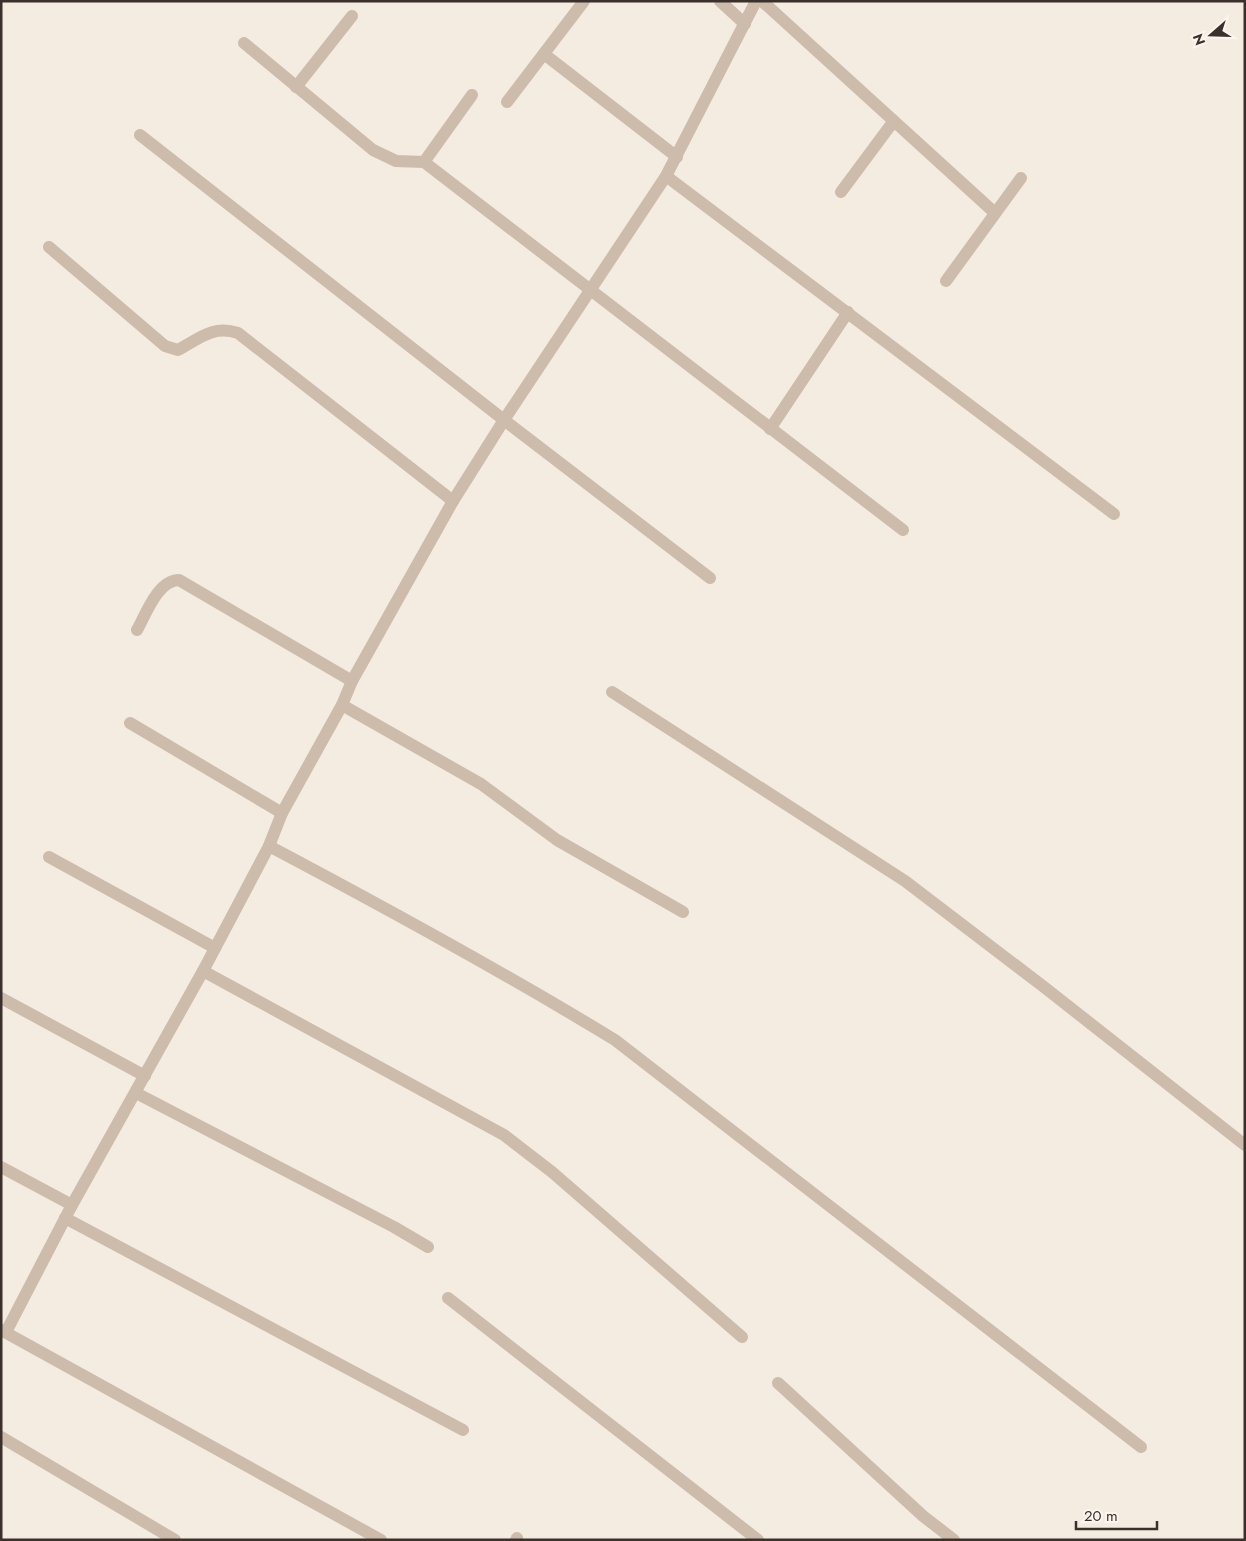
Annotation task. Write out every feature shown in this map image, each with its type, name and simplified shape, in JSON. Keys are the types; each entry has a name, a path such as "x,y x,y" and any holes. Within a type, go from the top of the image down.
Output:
{"street":[{"path":"507,102 584,1"},
{"path":"720,1 745,24"},
{"path":"381,1540 4,1331 72,1205 216,948 269,846 282,813 342,706 352,681 453,501 504,420 591,292 666,176 756,1"},
{"path":"762,1 995,213"},
{"path":"296,87 352,16"},
{"path":"244,43 373,150 396,161 424,162 770,430 904,530"},
{"path":"544,54 677,157"},
{"path":"424,162 472,95"},
{"path":"841,192 893,122"},
{"path":"140,136 710,578"},
{"path":"666,176 1114,514"},
{"path":"946,281 1021,178"},
{"path":"49,247 165,346 178,350 219,330 225,329 238,333 453,501"},
{"path":"770,430 848,312"},
{"path":"137,630 164,584 172,580 179,580 352,681"},
{"path":"612,692 904,881 1044,987 1245,1145"},
{"path":"342,706 480,784 557,840 684,912"},
{"path":"130,723 282,813"},
{"path":"269,846 420,926 534,990 615,1040 1140,1447"},
{"path":"49,857 216,948"},
{"path":"203,971 504,1135 552,1172 742,1337"},
{"path":"1,998 145,1076"},
{"path":"136,1093 394,1226 428,1247"},
{"path":"1,1167 72,1205"},
{"path":"65,1218 463,1430"},
{"path":"448,1298 758,1540"},
{"path":"778,1383 923,1516 954,1540"},
{"path":"1,1437 175,1540"}]}
